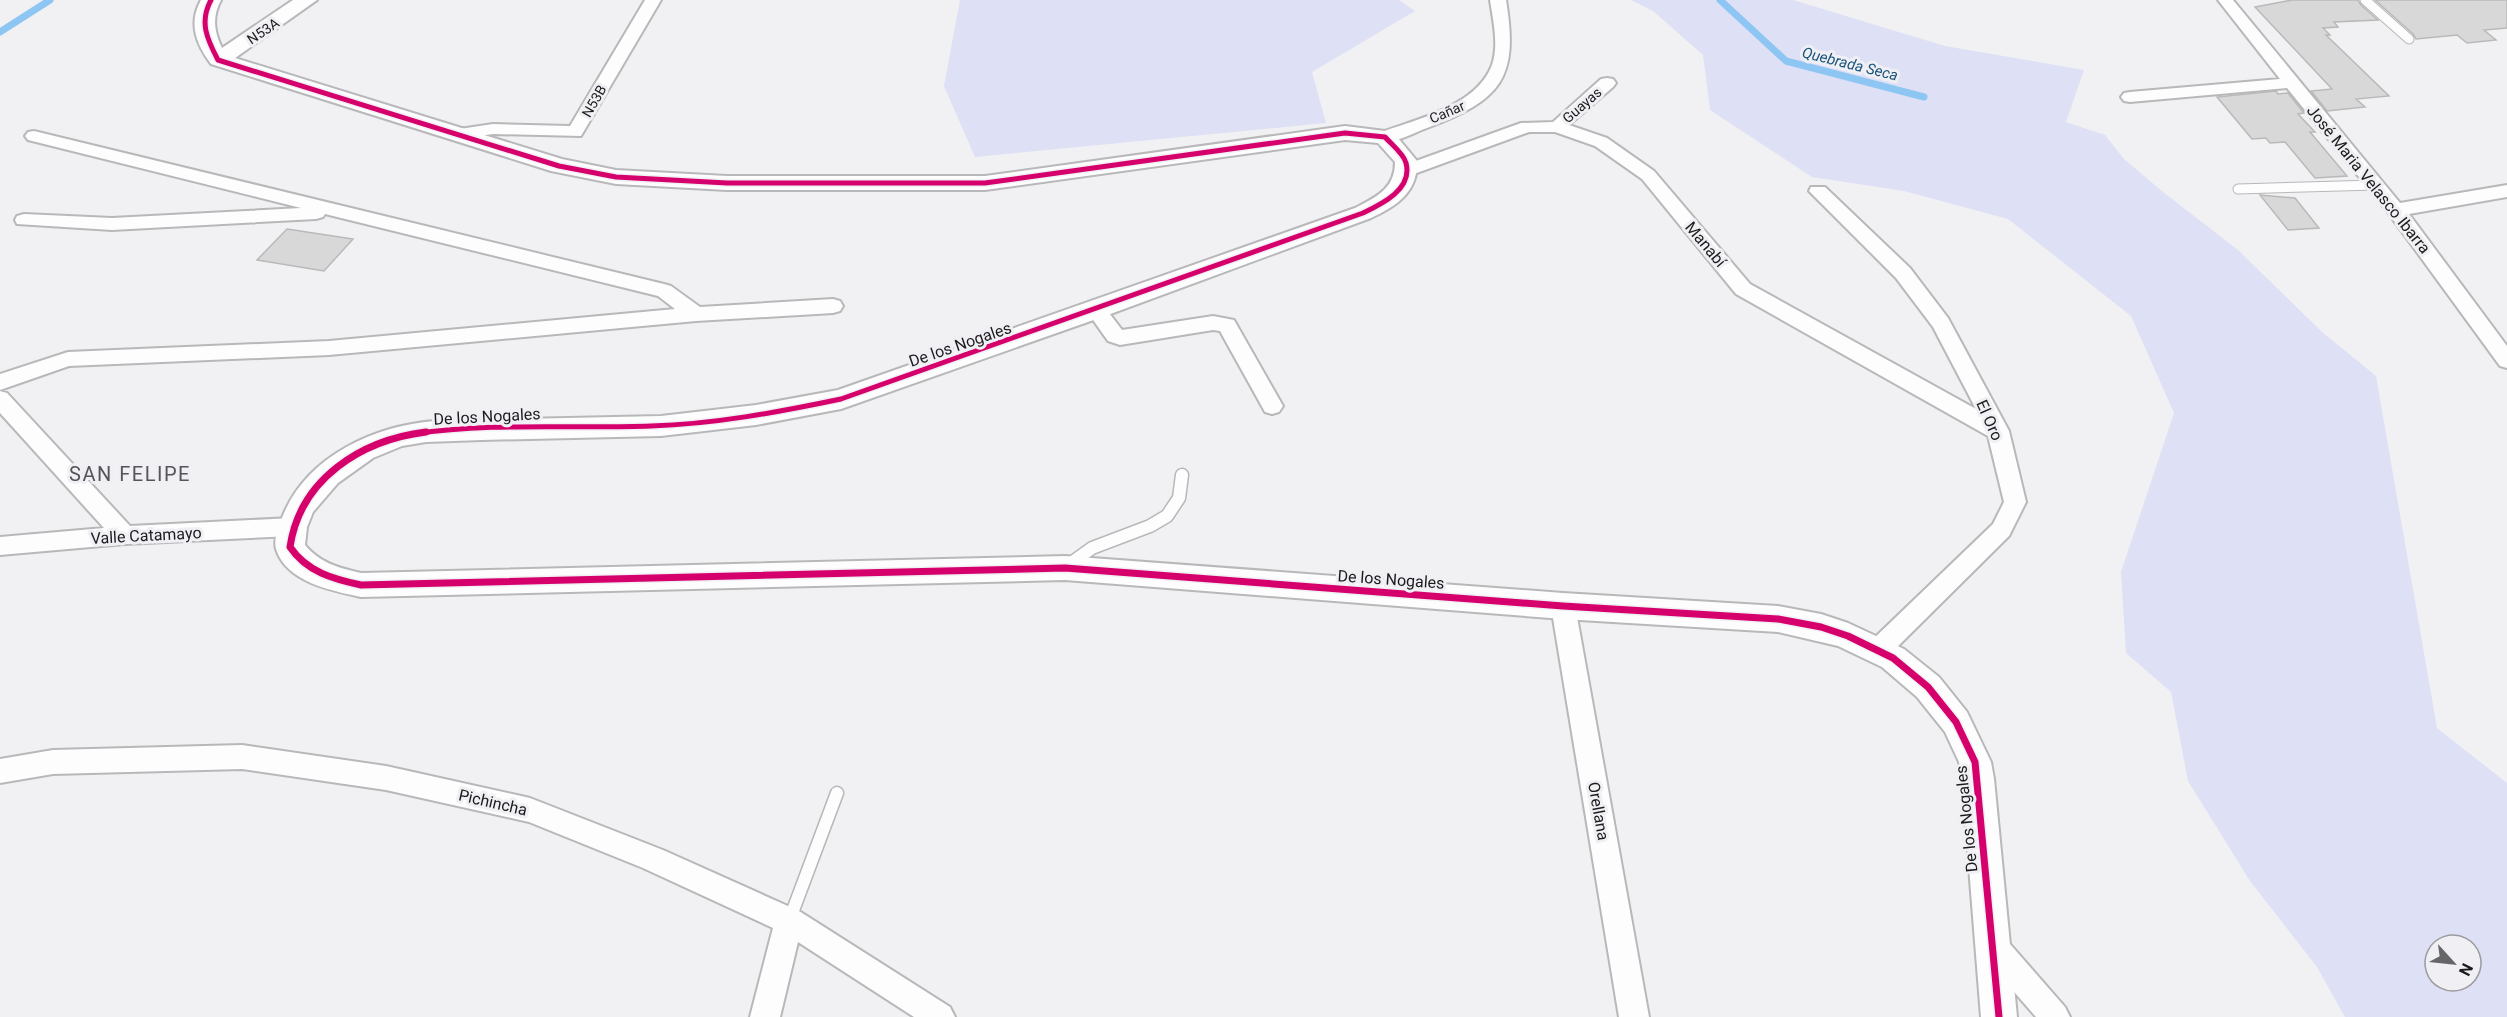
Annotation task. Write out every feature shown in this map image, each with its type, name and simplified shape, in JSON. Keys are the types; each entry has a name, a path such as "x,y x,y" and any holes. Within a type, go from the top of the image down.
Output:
{"street":[{"path":"211,0 205,8 204,34 218,60 584,172 616,177 727,183 985,183 1345,133 1385,137 1406,161 1407,170"},
{"name":"N53A","path":"218,60 307,0"},
{"name":"N53B","path":"459,134 493,129 575,132 653,0"},
{"name":"Cañar","path":"1385,137 1465,106 1488,86 1500,65 1503,30 1498,0"},
{"name":"José Maria Velasco Ibarra","path":"2226,0 2500,341 2507,361"},
{"name":"Guayas","path":"1557,127 1607,83"},
{"path":"2130,97 2292,83"},
{"name":"Manabí","path":"1407,170 1527,126 1557,127 1601,142 1648,175 1743,289 1998,431"},
{"path":"34,136 664,291 696,314"},
{"name":"De los Nogales","path":"1407,170 1405,182 1397,193 1363,213 841,399 798,408 669,426 526,427 416,433 400,436 373,447 325,476 308,497 292,527 290,547 302,563 326,577 361,585 1065,568 1563,606 1778,618 1821,627 1848,636 1893,658 1943,704 1966,740 1975,762 1999,1017"},
{"name":"El Oro","path":"1818,191 1903,273 1941,323 1998,431 2015,501 2001,530 1877,651"},
{"path":"2396,210 2507,191"},
{"path":"24,220 112,224 344,212"},
{"path":"0,382 68,359 329,348 696,314 833,306"},
{"path":"1096,310 1115,336 1120,338 1213,323 1227,325 1272,406"},
{"path":"0,399 125,535"},
{"name":"Valle Catamayo","path":"0,546 125,535 292,527"},
{"name":"Orellana","path":"1563,606 1634,1017"},
{"name":"Pichincha","path":"0,771 53,762 242,757 386,778 530,810 653,859 789,921 940,1017"},
{"path":"765,1017 789,921"},
{"path":"1992,946 2055,1017"}],"lane":[{"path":"2365,0 2409,39"},
{"path":"2238,189 2376,185"},
{"path":"1065,568 1081,553 1109,540 1151,527 1166,518 1179,498 1182,475"},
{"path":"789,921 837,793"}],"shaded area":[{"path":"960,0 1399,0 1415,11 1312,72 1326,123 975,157 944,86"},
{"path":"1631,0 1793,0 1945,46 2084,70 2066,122 2105,135 2124,159 2238,250 2322,332 2376,376 2437,728 2507,783 2507,1017 2345,1017 2317,967 2250,881 2188,781 2171,692 2126,653 2121,572 2174,413 2131,316 2008,219 1904,191 1812,177 1710,110 1703,55 1653,11"}],"building":[{"path":"2292,0 2358,0 2378,20 2334,22 2338,27 2323,28 2330,35 2326,35 2389,96 2356,99 2365,107 2327,111 2311,91 2332,89 2255,7"},
{"path":"2375,0 2507,0 2507,28 2484,30 2496,40 2467,43 2457,35 2416,39"},
{"path":"2276,91 2278,94 2288,93 2304,113 2298,114 2315,132 2310,132 2347,176 2315,178 2285,142 2270,143 2266,138 2252,139 2217,97"},
{"path":"2260,195 2295,198 2319,228 2288,230"},
{"path":"287,229 353,239 324,271 257,260"}],"waterway":[{"path":"0,32 50,0"},
{"name":"Quebrada Seca","path":"1720,0 1786,61 1924,97"}],"cycle path":[{"path":"211,0 204,16 204,23 207,38 218,60 559,166 616,177 727,183 985,183 1345,133 1385,137 1406,161 1404,180 1400,188 1388,200 1363,213 841,399 756,415 661,426 581,426 442,431 410,434 383,442 345,462 313,490 301,508 293,527 290,547 296,556 311,568 330,577 361,585 1065,568 1563,606 1778,619 1821,627 1848,636 1893,658 1928,687 1956,722 1975,762 1999,1017"}],"district":[{"name":"SAN FELIPE","path":"130,474"}]}
